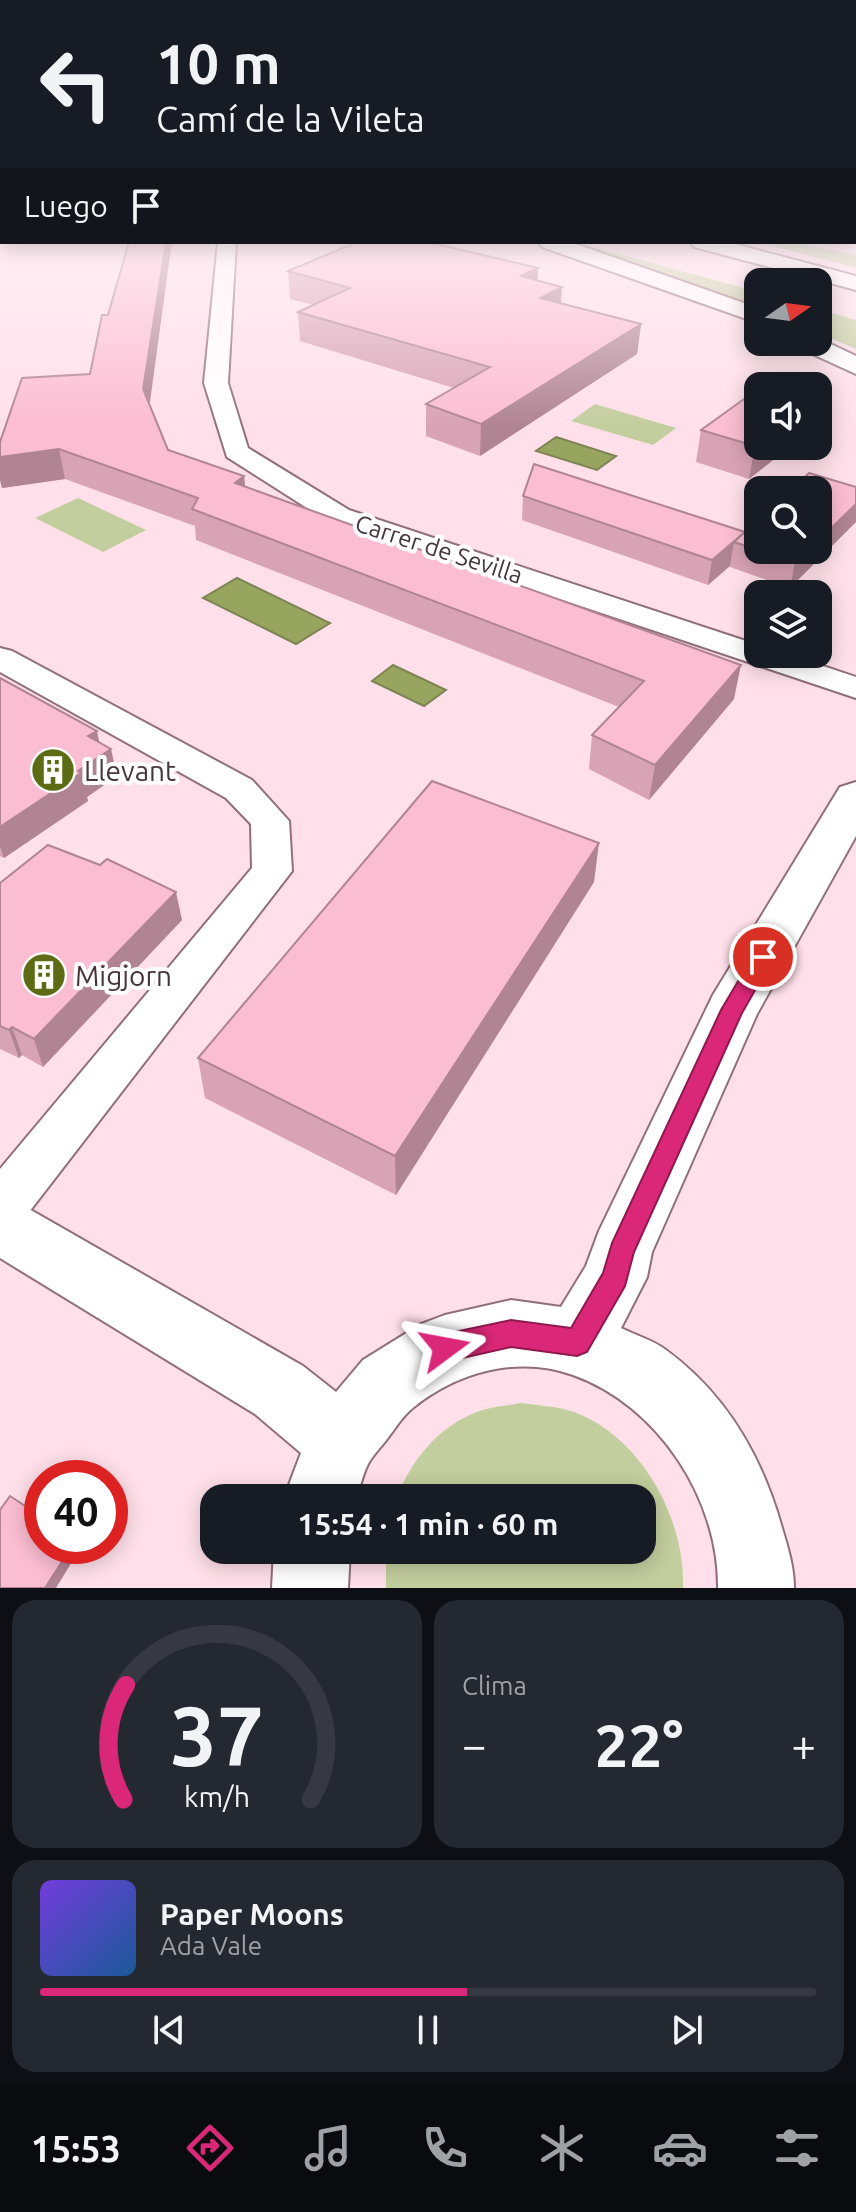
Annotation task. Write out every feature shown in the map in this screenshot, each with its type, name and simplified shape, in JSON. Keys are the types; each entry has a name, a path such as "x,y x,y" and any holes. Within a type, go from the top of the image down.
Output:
{"main road":[{"path":"650,277 744,312"},
{"path":"828,277 856,283"},
{"path":"832,296 856,303"},
{"path":"832,346 856,356"},
{"path":"832,354 856,366"},
{"path":"577,1342 615,1277 621,1252 732,1010 856,797"},
{"path":"0,1225 279,1390 330,1470 387,1384 445,1348 511,1333 577,1342 640,1372 694,1421 735,1489 756,1569 756,1588"},
{"path":"310,1588 311,1564"}],"street":[{"name":"Carrer de Sevilla","path":"224,277 216,383 236,452 339,516 856,688"},
{"path":"0,658 239,789 270,821 272,871 0,1208"}],"shaded area":[{"path":"665,277 704,277 744,288 744,305"},
{"path":"832,313 856,320 856,349 832,339"},
{"path":"595,404 676,428 653,445 571,421"},
{"path":"556,437 616,456 597,470 536,451"},
{"path":"78,498 146,530 103,552 35,518"},
{"path":"237,578 330,623 296,644 203,598"},
{"path":"393,665 446,690 424,706 372,681"},
{"path":"520,1403 564,1409 590,1419 614,1435 635,1455 655,1484 403,1484 418,1458 438,1436 463,1418 482,1410"},
{"path":"656,1486 676,1533 682,1561 683,1588 386,1588 386,1564 656,1564"}],"building":[{"path":"119,277 161,277 143,389 168,450 244,476 235,483 741,665 655,765 592,735 644,681 192,509 198,498 59,449 0,457 0,442 22,378 90,374 102,315 108,315"},
{"path":"310,277 525,277 562,287 540,298 641,324 481,424 426,404 490,367 298,312 350,288"},
{"path":"744,399 744,443 701,430"},
{"path":"534,464 744,533 712,560 523,496"},
{"path":"832,480 856,487 856,504 832,527"},
{"path":"744,533 744,545 734,542"},
{"name":"Llevant","path":"0,678 97,731 88,736 111,749 0,827"},
{"path":"432,781 599,843 395,1156 198,1058"},
{"name":"Migjorn","path":"48,845 100,865 107,859 176,892 34,1039 12,1027 9,1030 0,1026 0,883"},
{"path":"10,1496 24,1505 24,1564 60,1564 45,1588 0,1588 0,1510"}],"place":[{"name":"Llevant","path":"53,770"},
{"name":"Migjorn","path":"44,975"}],"route":[{"path":"445,1348 511,1333 577,1342 615,1277 621,1252 732,1010 763,957"}]}
